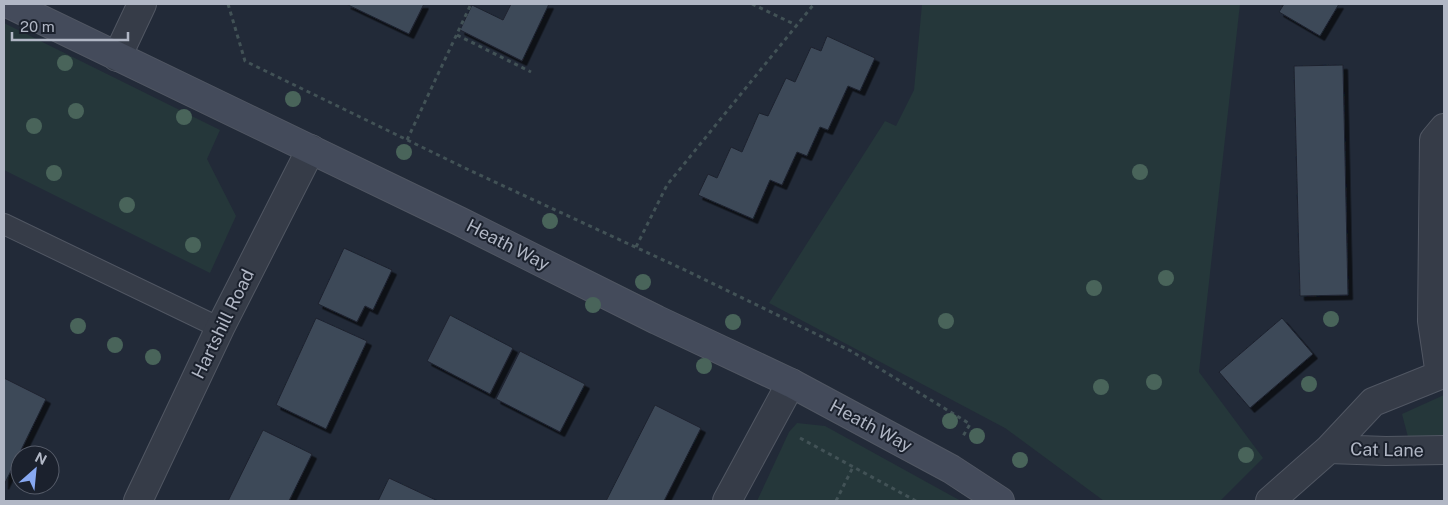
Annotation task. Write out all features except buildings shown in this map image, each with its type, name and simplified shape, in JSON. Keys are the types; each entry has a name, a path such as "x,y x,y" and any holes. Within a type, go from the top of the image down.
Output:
{"street":[{"name":"Heath Way","path":"8,4 311,149 657,320 791,383 946,467 1000,501"},
{"path":"117,57 142,4"},
{"path":"1442,375 1432,321 1434,140 1444,128"},
{"name":"Hartshill Road","path":"138,501 220,328 311,149"},
{"name":"Cat Lane","path":"1270,501 1329,448 1373,402 1442,375"},
{"path":"727,501 791,383"},
{"name":"Cat Lane","path":"1329,448 1386,451 1444,450"}],"lane":[{"path":"4,224 220,328"}],"path":[{"path":"228,4 245,61 851,351 970,424 946,467"},
{"path":"407,140 471,4"},
{"path":"752,4 796,25"},
{"path":"636,247 667,185 814,4"},
{"path":"456,35 531,72"},
{"path":"797,436 916,501"},
{"path":"836,501 853,468"}],"shaded area":[{"path":"922,4 1240,4 1199,372 1263,458 1220,501 1104,501 1005,428 769,303 885,121 896,126 914,90"},
{"path":"4,23 220,130 207,159 236,216 210,273 4,170"},
{"path":"1444,395 1444,436 1408,437 1402,414"},
{"path":"797,423 825,426 961,501 757,501 789,432"}]}
